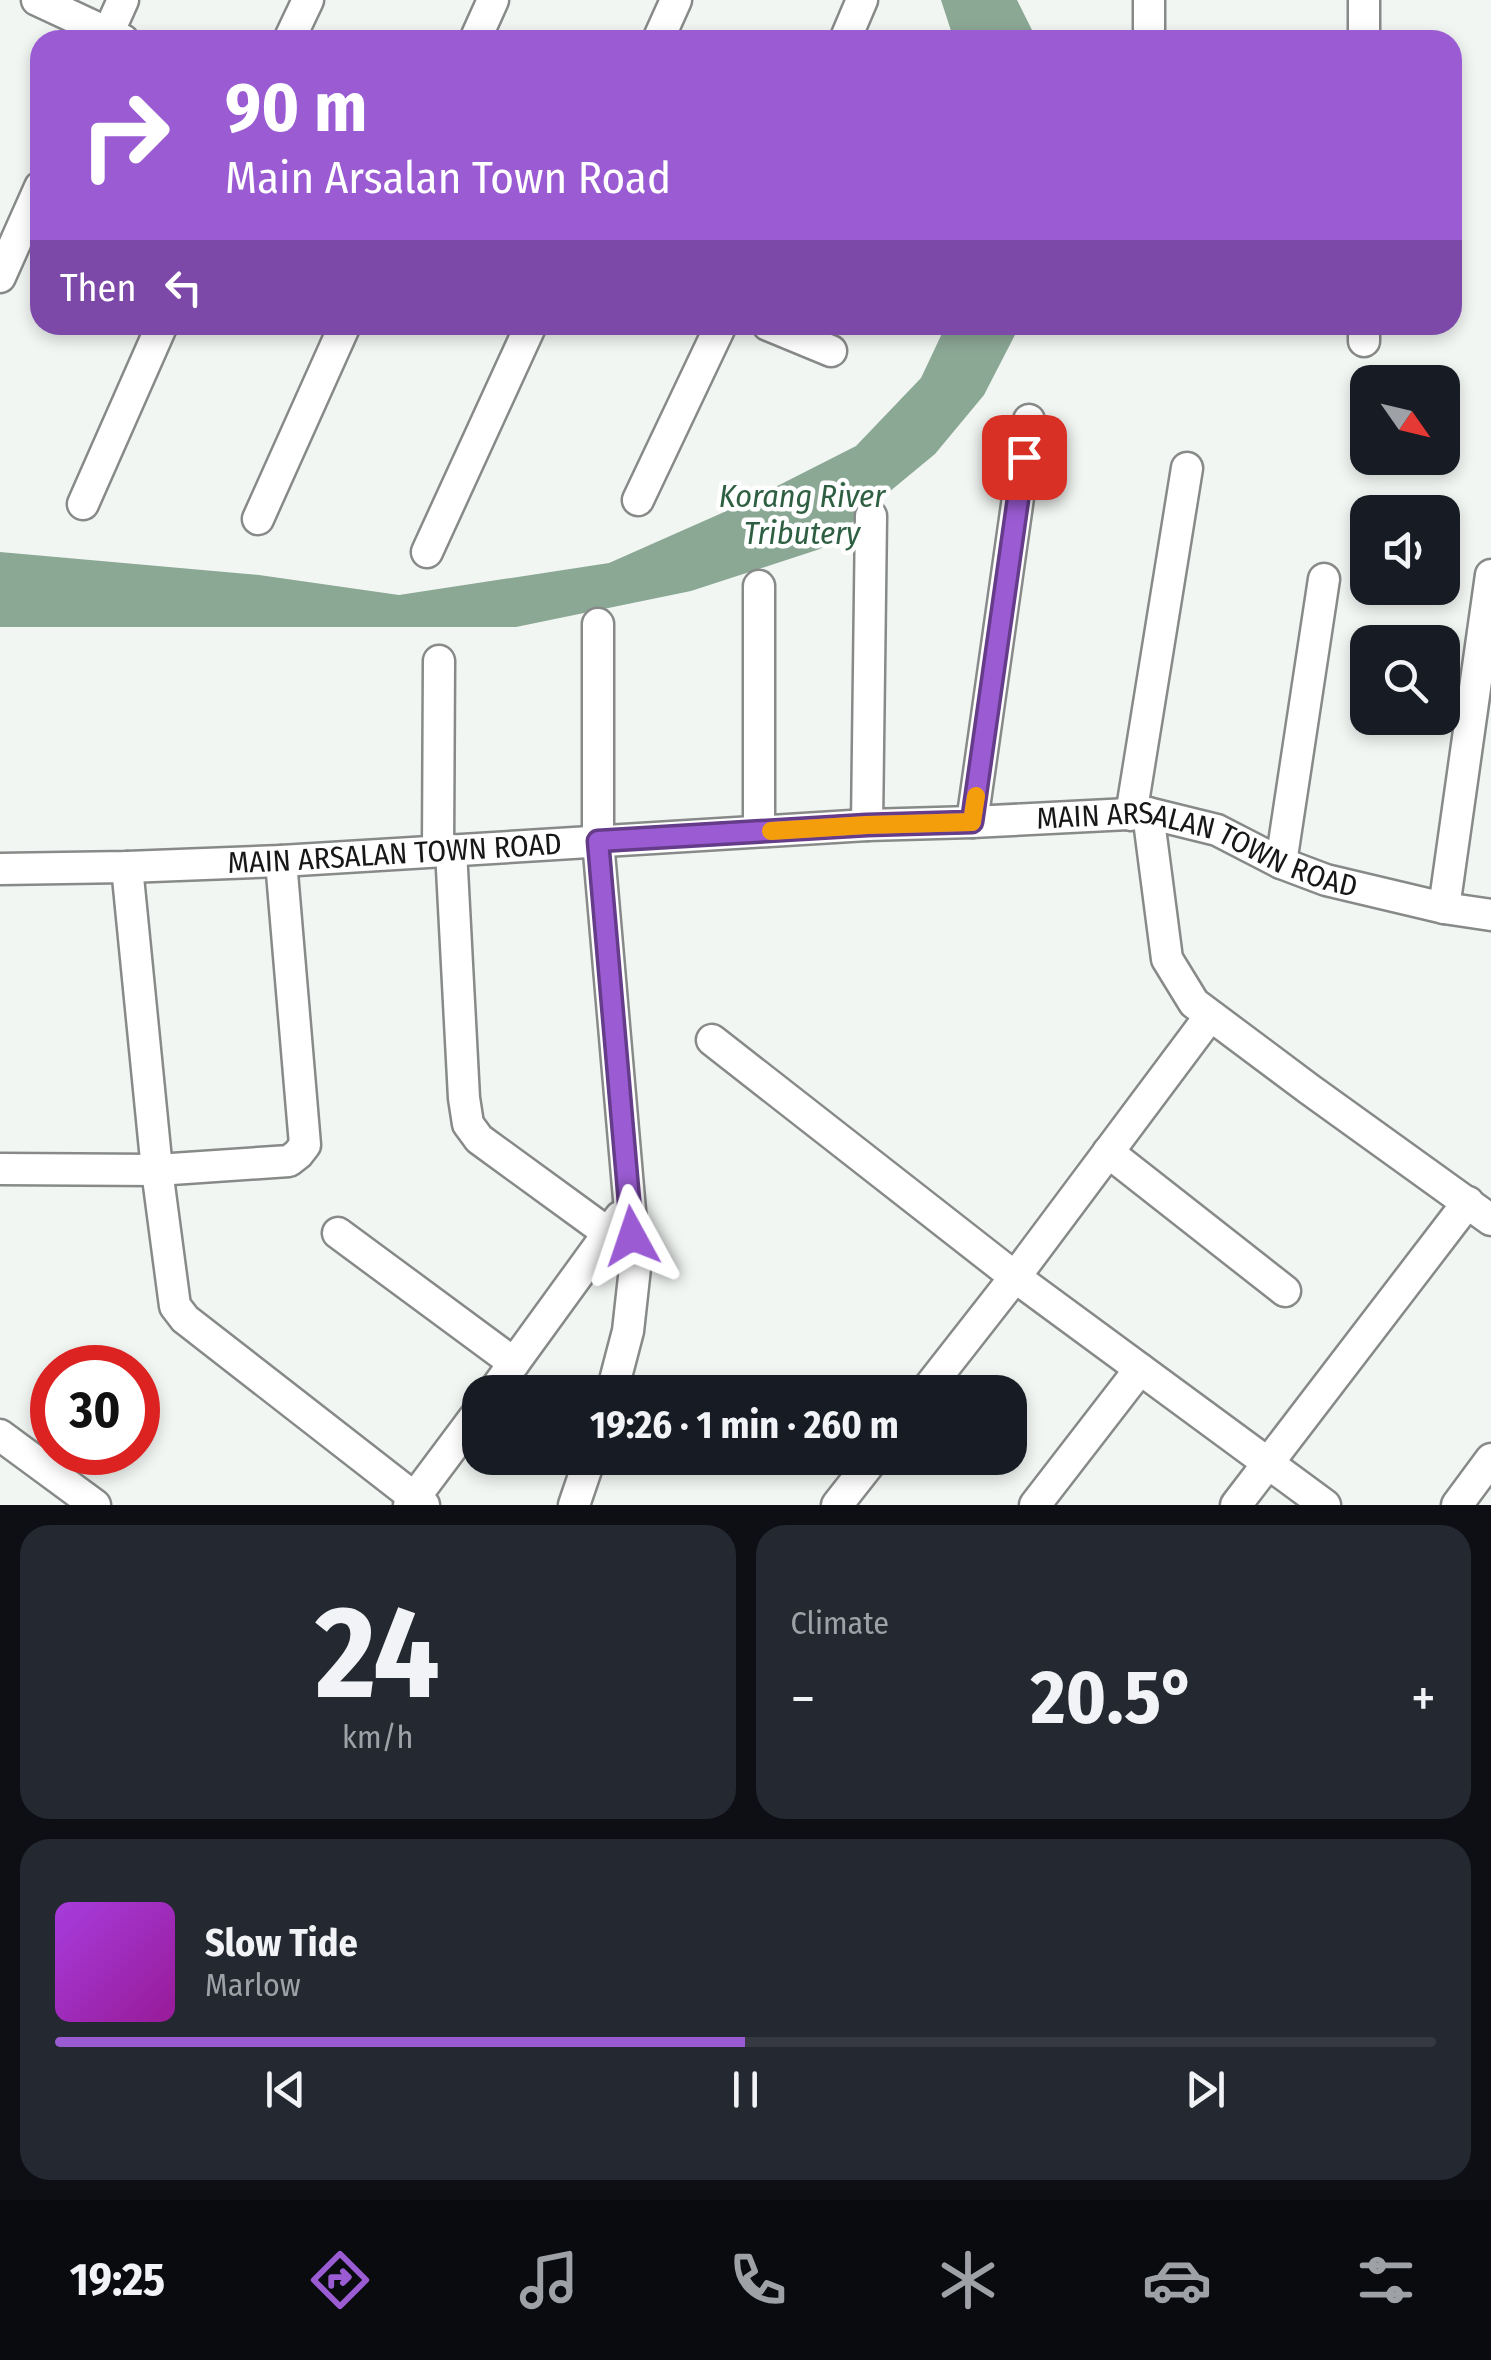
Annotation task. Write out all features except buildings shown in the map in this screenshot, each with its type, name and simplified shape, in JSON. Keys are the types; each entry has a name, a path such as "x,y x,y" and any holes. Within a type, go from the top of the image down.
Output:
{"street":[{"path":"37,0 96,30"},
{"path":"114,30 123,0"},
{"path":"294,30 308,0"},
{"path":"480,30 494,0"},
{"path":"662,30 676,0"},
{"path":"849,30 862,0"},
{"path":"1364,0 1364,30"},
{"path":"0,278 30,209"},
{"path":"84,504 158,335"},
{"path":"258,520 341,335"},
{"path":"427,552 525,335"},
{"path":"638,500 716,335"},
{"path":"792,335 831,351"},
{"path":"972,822 1030,420"},
{"path":"1187,468 1140,814 1167,958 1194,1004 1480,1211 1236,1505"},
{"path":"867,825 871,516"},
{"path":"1444,908 1491,575"},
{"path":"1280,863 1324,579"},
{"path":"759,586 759,832"},
{"path":"598,624 598,841 635,1268 628,1331 616,1375"},
{"path":"439,661 444,851 468,1124 479,1139 608,1233"},
{"name":"MAIN ARSALAN TOWN ROAD","path":"0,869 281,860 867,825 1140,814 1218,830 1280,863 1326,880 1491,916"},
{"path":"0,1169 157,1170 289,1161 298,1154 305,1145 281,860"},
{"path":"127,867 174,1306 185,1319 416,1503 462,1436"},
{"path":"937,1375 1210,1016"},
{"path":"712,1040 1015,1277 1325,1505"},
{"path":"1108,1152 1285,1291"},
{"path":"505,1375 630,1205"},
{"path":"338,1233 514,1363"},
{"path":"1035,1505 1140,1369"},
{"path":"0,1436 95,1505"},
{"path":"1457,1505 1491,1460"},
{"path":"574,1505 584,1475"},
{"path":"837,1505 861,1475"}],"water":[{"path":"941,0 1017,0 1032,30 951,30"},
{"name":"Korang River Tributery","path":"941,335 1015,335 984,395 935,454 820,549 691,591 516,627 0,627 0,552 259,575 399,595 609,563 740,505 856,446 921,378"}],"slow traffic":[{"path":"771,831 972,822 976,796"}],"route":[{"path":"632,1236 598,841 972,822 1024,457"}]}
